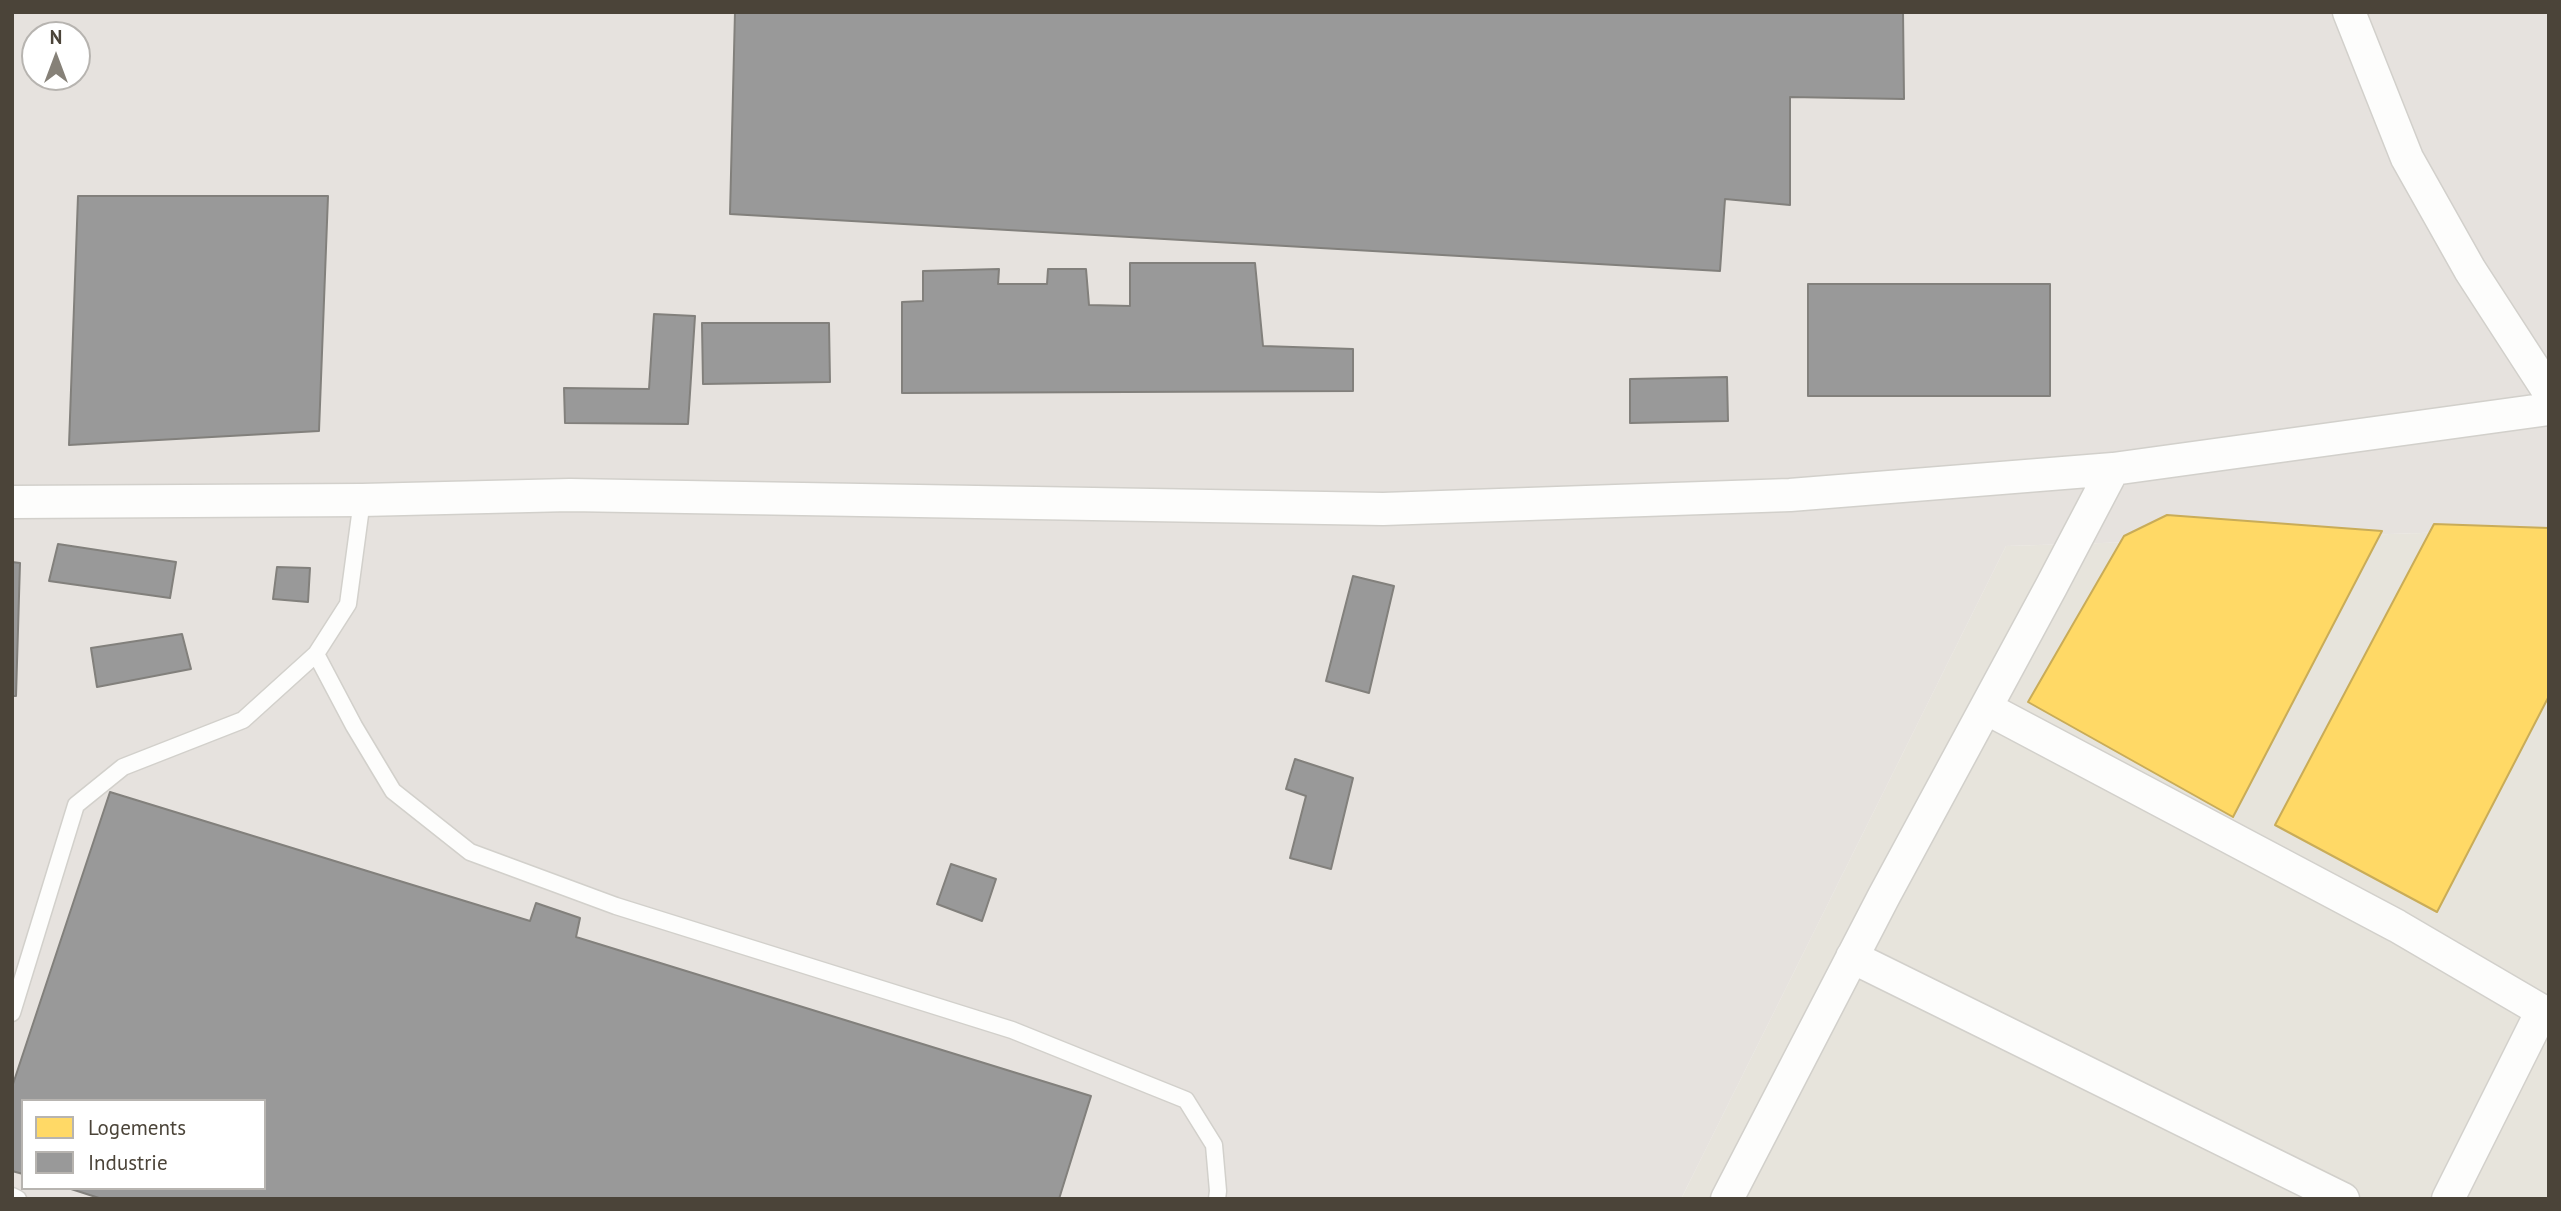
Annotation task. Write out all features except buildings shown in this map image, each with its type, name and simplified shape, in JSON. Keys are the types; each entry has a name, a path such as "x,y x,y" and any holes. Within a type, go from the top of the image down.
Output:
{"street":[{"path":"2349,12 2407,158 2470,270 2549,392"},
{"path":"12,502 362,500 570,495 1383,509 1790,495 2113,469 2549,410"},
{"path":"1734,1197 1852,957 2113,469"},
{"path":"1986,708 2398,926 2545,1013 2448,1199"},
{"path":"1852,957 2343,1199"}],"lane":[{"path":"12,1013 76,805 123,767 243,720 316,654 348,604 362,500"},
{"path":"316,654 354,726 393,791 470,852 616,906 1012,1030 1186,1100 1214,1145 1217,1199"},
{"path":"12,1196 18,1199"}],"shaded area":[{"path":"12,12 2549,12 2549,529 2006,546 1681,1199 12,1199"},
{"path":"2549,529 2549,1199 1681,1199 2006,546"}]}
